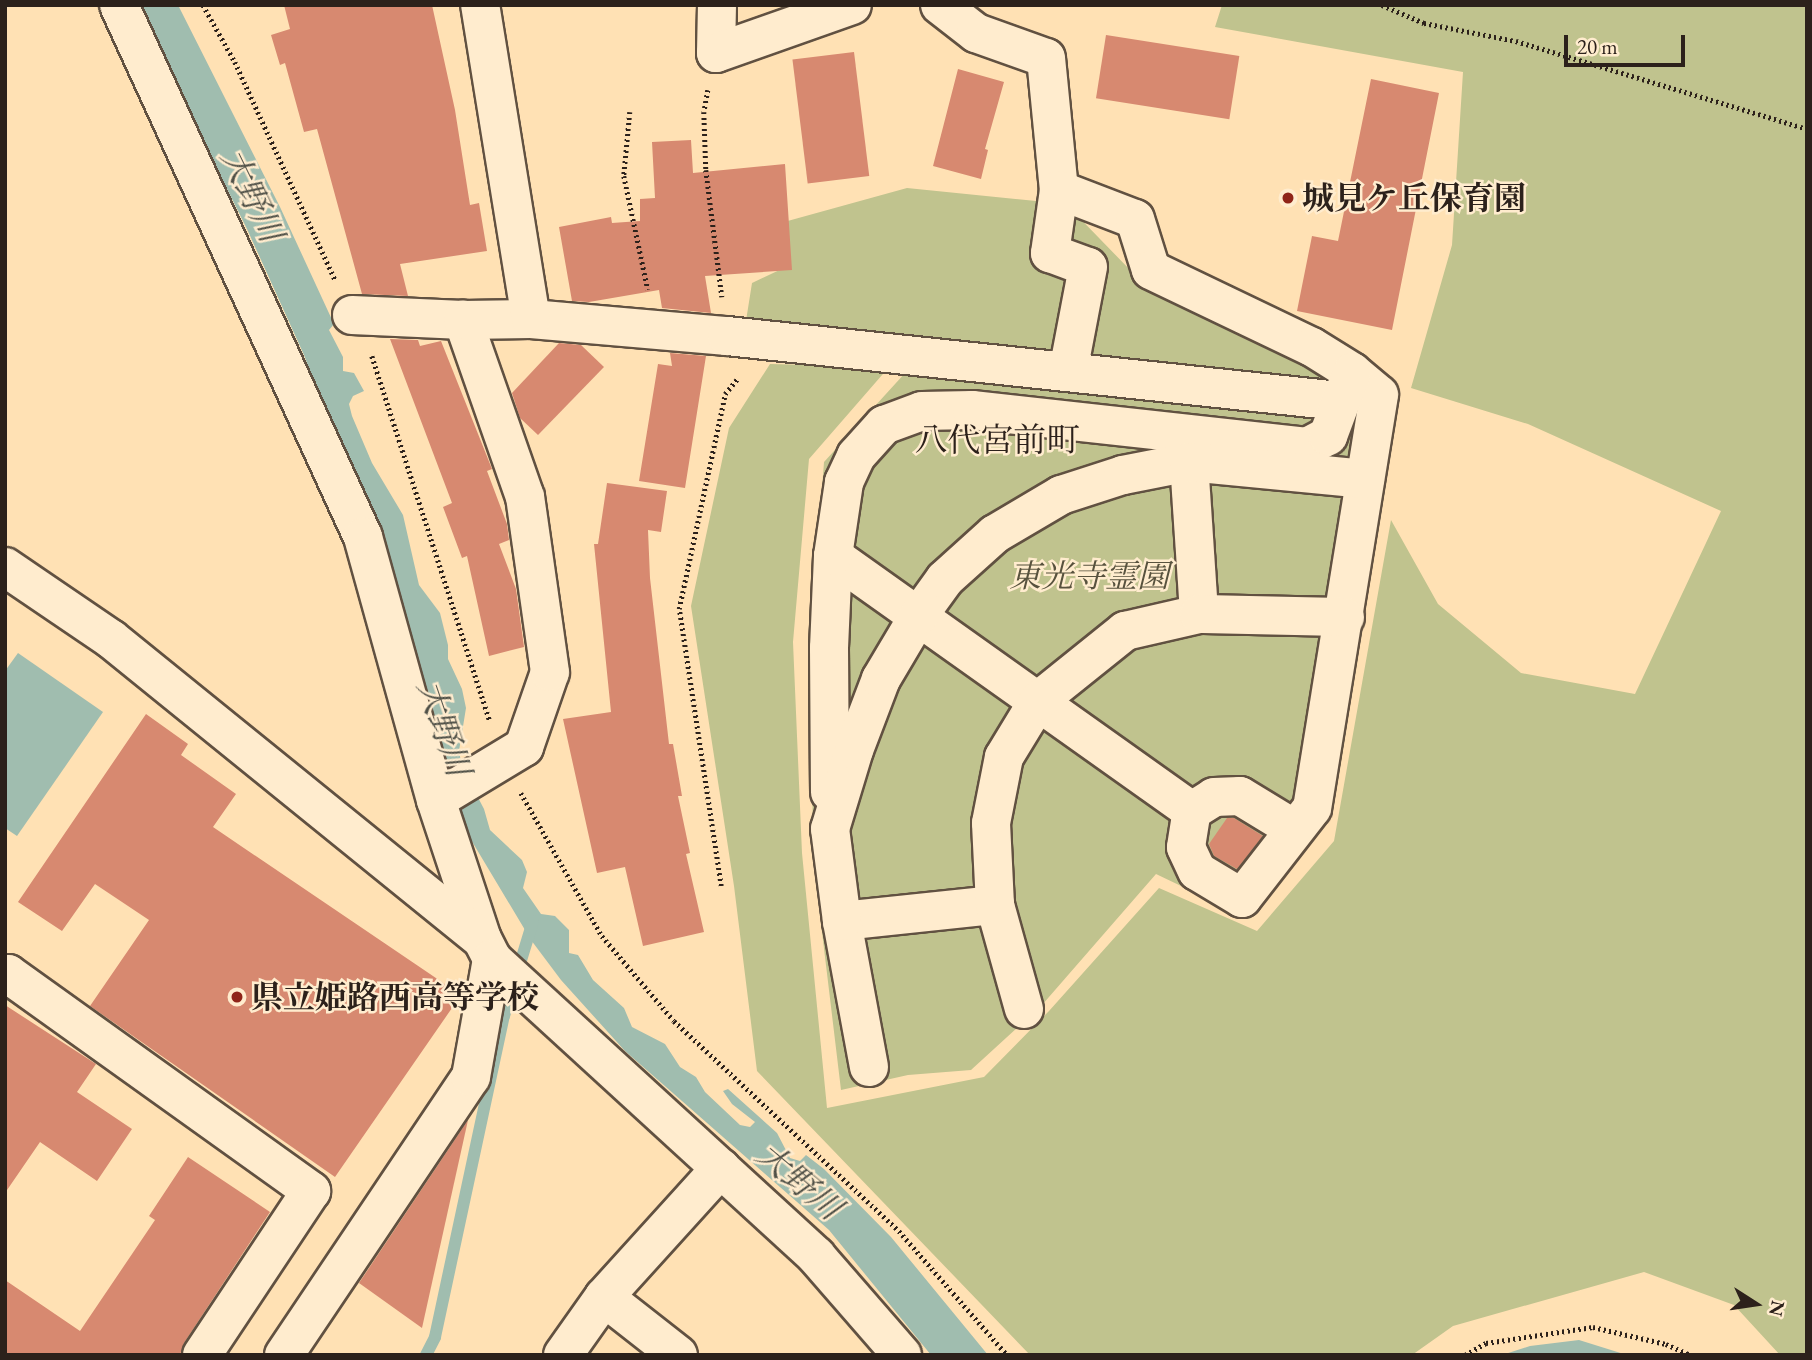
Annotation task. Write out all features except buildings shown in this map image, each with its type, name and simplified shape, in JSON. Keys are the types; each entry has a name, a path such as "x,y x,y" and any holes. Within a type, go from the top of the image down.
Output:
{"street":[{"path":"119,5 363,537 436,800 487,949 471,1077 284,1355"},
{"path":"480,5 531,318"},
{"path":"717,5 716,53 852,5"},
{"path":"940,5 976,33 1046,58 1059,190 1049,253 1088,267 1068,372"},
{"path":"1059,190 1135,219 1151,270 1312,347 1357,389 1365,480 1345,617 1312,808 1242,898 1198,871 1186,847 1192,811 1214,797 1240,796 1294,829"},
{"path":"352,315 463,320 531,318 1068,372 1357,389"},
{"path":"436,800 524,747 550,672 525,496 463,320"},
{"path":"869,1067 842,921 830,829 829,648 833,556 844,481 856,456 884,425 922,411 972,410 1307,447 1328,436 1357,389"},
{"path":"830,829 854,750 881,679 919,615 945,579 995,534 1061,495 1123,475 1189,462 1365,480"},
{"path":"1189,462 1199,614"},
{"path":"833,556 1192,811"},
{"path":"5,567 111,639 487,949 816,1255 902,1355"},
{"path":"1024,1009 995,905 991,823 1004,757 1038,701 1125,631 1199,614 1345,617"},
{"path":"842,921 995,905"},
{"path":"5,978 8,974 311,1191 202,1355"},
{"path":"563,1355 604,1297 721,1168"},
{"path":"604,1297 678,1355"}],"path":[{"path":"203,5 235,62 377,367 502,760 602,936 674,1021 899,1231 1007,1355"},
{"path":"1382,5 1424,23 1516,41 1807,129"},
{"path":"716,53 704,112 706,158 727,336"},
{"path":"630,112 624,176 656,329"},
{"path":"721,886 679,609 725,394 768,341"},
{"path":"1465,1355 1486,1343 1593,1327 1666,1344 1691,1355"}],"green space":[{"path":"1222,5 1807,5 1807,1355 1780,1355 1734,1305 1644,1272 1453,1326 1412,1355 1030,1355 757,1071 734,886 691,606 729,428 770,364 889,367 809,459 793,642 802,853 827,1108 984,1077 1049,1011 1159,888 1257,931 1334,841 1391,520 1438,604 1521,673 1635,694 1721,511 1528,424 1411,388 1452,245 1463,72 1215,27"},
{"name":"東光寺霊園","path":"907,188 1066,204 1134,274 1391,408 1325,815 1250,919 1156,874 1042,1005 971,1070 908,1075 841,1090 813,857 811,639 824,462 916,361 742,346 752,283 788,266 784,222"}],"water":[{"name":"大野川","path":"135,5 178,5 280,207 334,324 329,330 343,357 343,371 354,373 364,391 353,396 349,404 352,416 372,463 403,515 419,585 440,613 448,645 448,659 462,689 466,708 459,751 462,767 484,809 490,830 522,860 527,872 523,888 541,914 555,916 569,930 569,953 578,955 593,980 624,1008 632,1027 665,1044 680,1067 696,1077 705,1092 740,1125 750,1127 755,1122 732,1104 723,1091 728,1089 777,1133 790,1158 800,1161 806,1155 824,1169 891,1237 988,1355 931,1355 829,1230 625,1051 561,980 531,940 452,808 391,590 304,355 247,229"},
{"path":"18,653 103,712 17,836 5,828 5,671"},
{"path":"1579,1340 1627,1355 1502,1355 1530,1346"}],"waterway":[{"path":"426,1355 435,1337 504,1016 533,921"}],"place":[{"name":"城見ケ丘保育園","path":"1288,198"},
{"name":"県立姫路西高等学校","path":"237,997"}],"district":[{"name":"八代宮前町","path":"997,440"}]}
